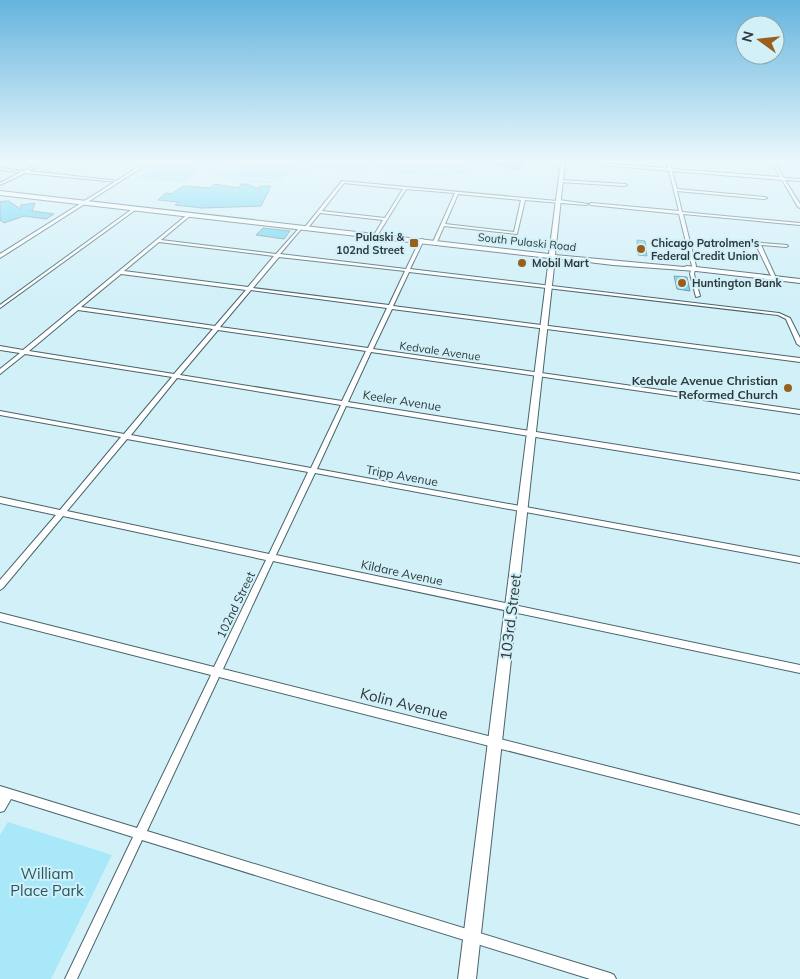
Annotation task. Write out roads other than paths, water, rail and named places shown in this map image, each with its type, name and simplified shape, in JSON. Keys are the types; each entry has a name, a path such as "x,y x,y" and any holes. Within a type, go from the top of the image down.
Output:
{"main road":[{"name":"South Pulaski Road","path":"122,207 800,281"},
{"name":"103rd Street","path":"467,979 558,207"}],"street":[{"path":"0,256 78,207"},
{"path":"0,586 278,255 323,207"},
{"path":"376,235 394,207"},
{"path":"435,242 451,207"},
{"path":"442,225 516,233 521,207"},
{"path":"616,207 800,224"},
{"path":"679,207 698,296"},
{"path":"0,307 136,208"},
{"path":"319,212 386,219"},
{"path":"0,372 189,214"},
{"name":"102nd Street","path":"71,979 273,558 422,240"},
{"path":"157,241 786,316 800,344"},
{"path":"740,242 786,246"},
{"path":"758,244 774,278"},
{"path":"120,272 800,360"},
{"name":"Kedvale Avenue","path":"77,308 800,412"},
{"name":"Keeler Avenue","path":"0,348 800,477"},
{"name":"Tripp Avenue","path":"0,412 126,437 800,560"},
{"name":"Kildare Avenue","path":"0,500 800,669"},
{"name":"Kolin Avenue","path":"0,617 800,820"},
{"path":"0,807 4,792 610,979"}],"place":[{"name":"Pulaski & 102nd Street","path":"414,243"},
{"name":"Chicago Patrolmen's Federal Credit Union","path":"641,249"},
{"name":"Mobil Mart","path":"522,263"},
{"name":"Huntington Bank","path":"682,283"},
{"name":"Kedvale Avenue Christian Reformed Church","path":"788,388"}],"park label":[{"name":"William Place Park","path":"47,882"}]}
